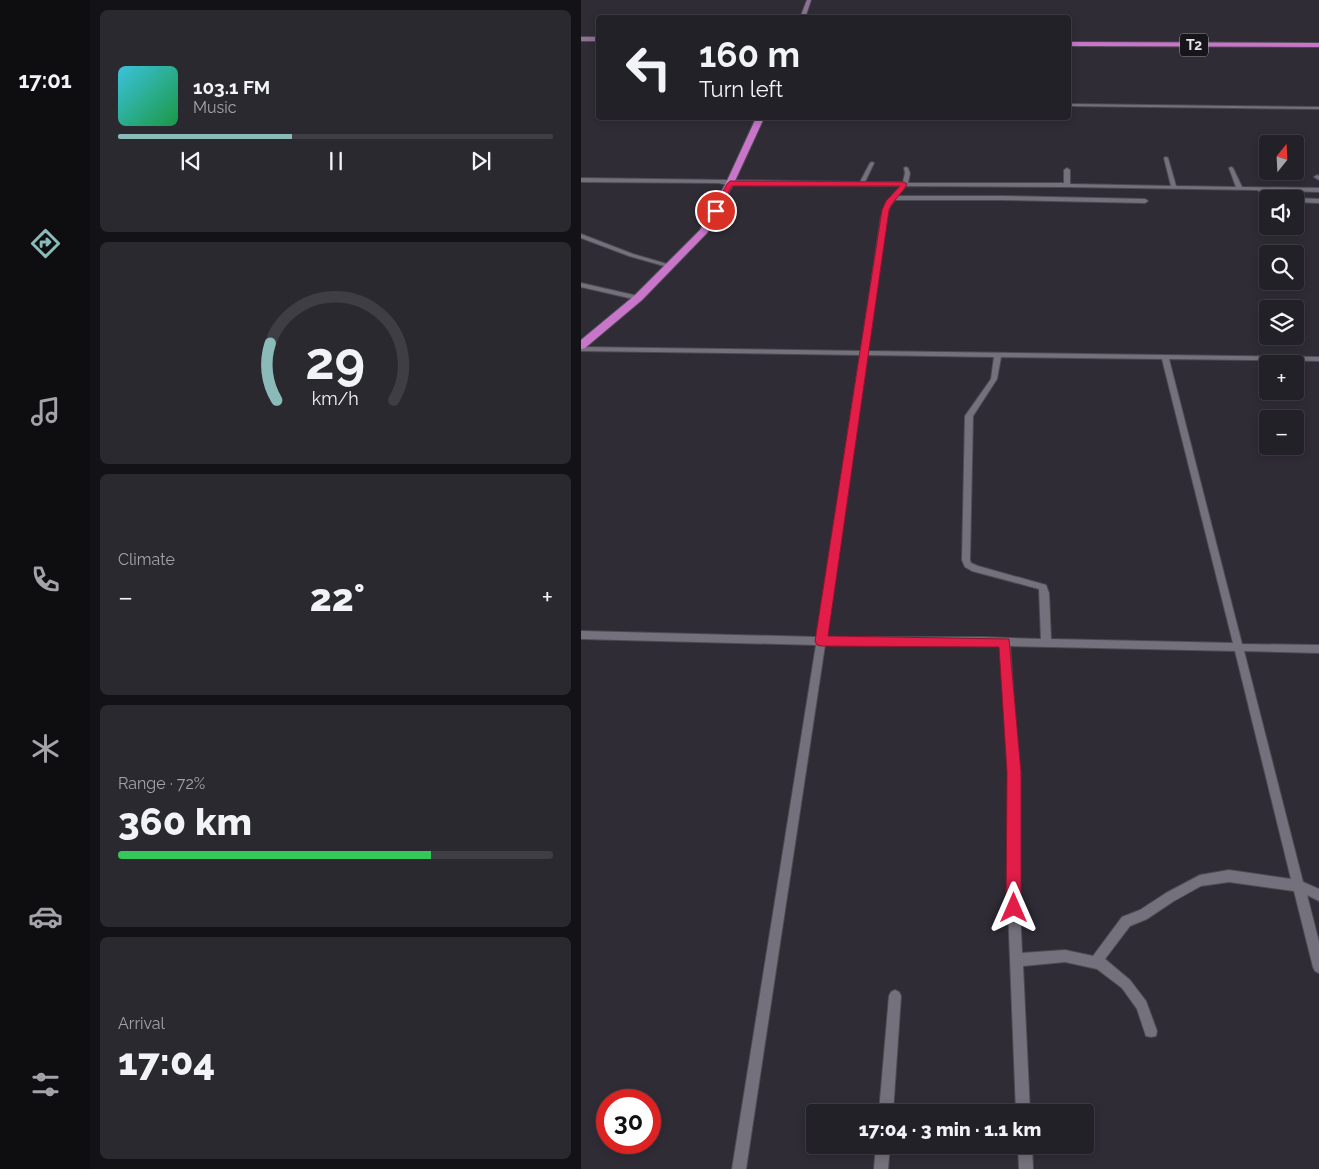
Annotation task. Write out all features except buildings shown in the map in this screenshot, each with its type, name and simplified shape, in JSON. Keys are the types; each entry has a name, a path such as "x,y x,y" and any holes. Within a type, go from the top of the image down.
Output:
{"highway":[{"name":"T2","path":"1071,44 1319,45"},
{"path":"581,347 585,338 638,298 704,231 730,184 759,120"}],"street":[{"path":"803,15 809,0"},
{"path":"581,39 596,39"},
{"path":"1071,105 1319,108"},
{"path":"1166,158 1173,187"},
{"path":"862,184 873,164"},
{"path":"739,1169 886,210 904,184 907,171 905,168"},
{"path":"1231,168 1240,189"},
{"path":"1067,170 1067,186"},
{"path":"581,180 718,182 730,184 904,184 1319,190"},
{"path":"893,198 1145,201"},
{"path":"1304,200 1319,201"},
{"path":"581,236 631,255 671,266"},
{"path":"581,285 638,298"},
{"path":"581,347 863,354 1319,359"},
{"path":"998,355 994,379 969,416 966,560 968,566 975,569 1043,587 1045,593 1046,642"},
{"path":"1165,357 1319,967"},
{"path":"581,635 821,641 1046,642 1319,649"},
{"path":"1005,642 1014,772 1014,908 1023,1104"},
{"path":"1096,962 1126,921 1143,915 1171,896 1201,881 1229,876 1299,886 1319,895"},
{"path":"1016,960 1065,956 1096,962 1126,984 1142,1005 1151,1031"},
{"path":"887,1104 895,996"},
{"path":"881,1169 882,1154"},
{"path":"1025,1154 1026,1169"}],"route":[{"path":"716,211 730,184 904,184 889,203 886,210 821,641 1005,642 1014,772 1014,908"}]}
